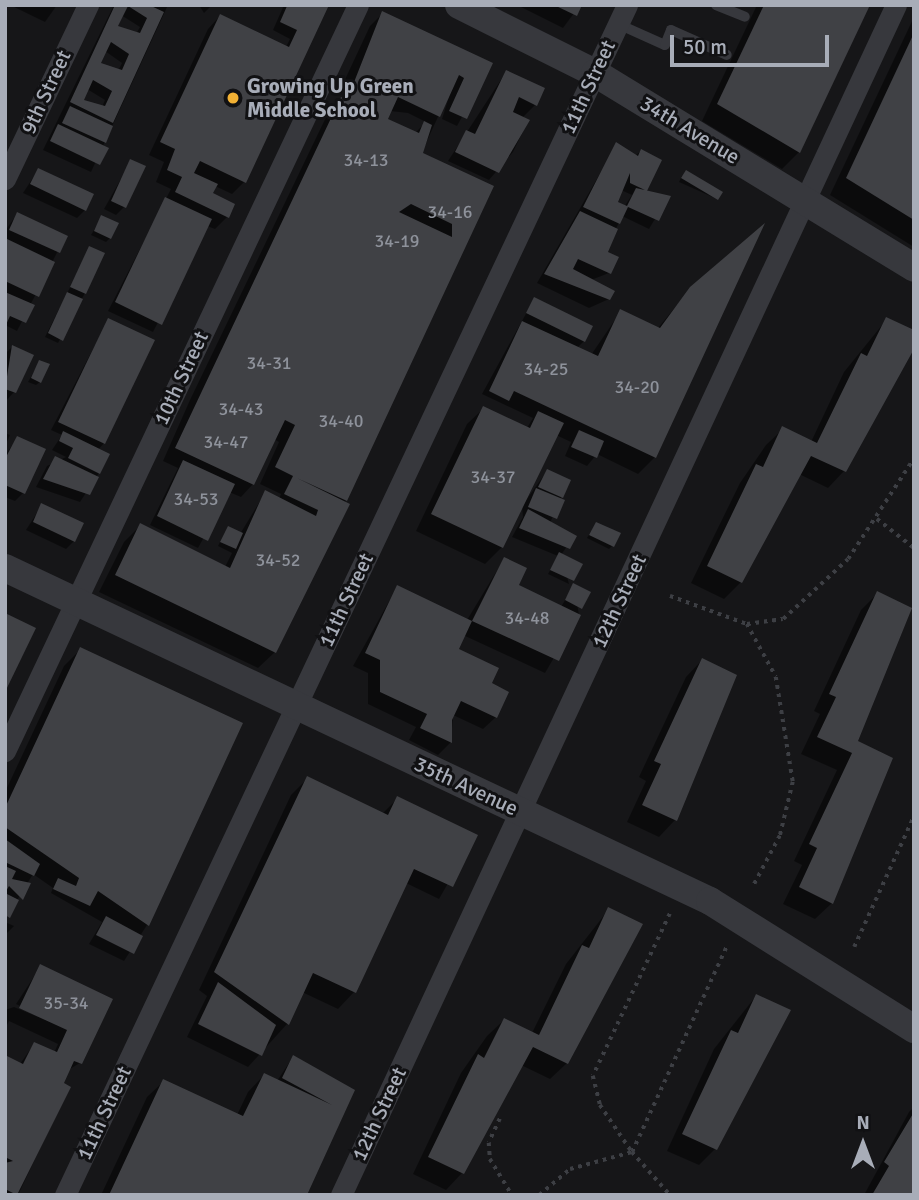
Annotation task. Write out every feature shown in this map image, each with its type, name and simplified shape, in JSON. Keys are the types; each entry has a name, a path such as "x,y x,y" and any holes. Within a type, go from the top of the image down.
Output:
{"street":[{"name":"9th Street","path":"5,179 88,5"},
{"name":"10th Street","path":"5,751 358,5"},
{"name":"34th Avenue","path":"459,5 595,73 914,268"},
{"name":"12th Street","path":"341,1195 896,5"},
{"name":"11th Street","path":"65,1195 623,15"},
{"name":"35th Avenue","path":"5,568 710,901 914,1029"}],"lane":[{"path":"716,5 745,18"},
{"path":"623,15 665,45 671,30 727,55"}],"path":[{"path":"670,596 747,624 783,620 814,595 877,519 914,458"},
{"path":"877,519 914,548"},
{"path":"747,624 776,677 793,753 793,782 780,836 754,885"},
{"path":"854,947 914,816"},
{"path":"670,914 593,1076 600,1105 632,1152 670,1195"},
{"path":"632,1152 727,945"},
{"path":"500,1119 488,1143 490,1159 512,1195"},
{"path":"539,1195 570,1169 632,1152"}],"building":[{"path":"115,5 149,5 164,12 113,123 70,102","holes":["128,6 147,18 140,33 118,26","111,42 129,54 122,70 101,63","93,80 112,91 105,106 84,100"]},
{"name":"Growing Up Green Middle School","path":"329,5 246,183 200,161 194,173 218,184 213,193 235,204 229,218 175,192 182,177 167,170 175,149 160,142 220,14 289,47 297,30 280,22 287,6"},
{"path":"554,5 582,5 577,16"},
{"path":"764,5 870,5 800,153 717,104"},
{"path":"382,11 493,63 467,119 449,111 464,78 459,75 440,117 398,97 388,119 419,133 424,121 432,125 423,153 494,186 347,501 297,478 350,504 276,653 115,575 140,523 230,568 265,490 316,516 318,510 284,494 293,476 275,467 295,425 285,420 254,485 175,448 341,97 347,100","holes":["411,204 452,224 452,237 399,212"]},
{"path":"914,33 914,220 846,178"},
{"path":"506,70 545,88 537,106 519,97 513,112 530,120 499,173 455,152 466,130 475,134"},
{"path":"70,106 113,126 106,143 62,123"},
{"path":"58,124 109,148 100,165 50,141"},
{"path":"616,142 638,156 641,149 662,160 647,191 671,196 659,221 628,207 620,224 583,207","holes":["630,173 630,183 645,190 636,188 627,206 618,202"]},
{"path":"130,159 146,166 126,208 111,201"},
{"path":"38,168 94,194 86,211 30,184"},
{"path":"686,170 723,192 718,200 681,178"},
{"path":"165,197 212,219 162,325 115,302"},
{"path":"580,211 618,229 608,252 619,257 611,274 578,259 573,269 615,291 610,300 544,274"},
{"path":"17,212 68,236 60,253 9,230"},
{"path":"101,215 119,223 111,239 94,231"},
{"path":"765,223 656,458 514,391 509,401 489,391 522,321 598,356 620,309 660,328 690,287"},
{"path":"5,238 55,262 39,297 5,281"},
{"path":"89,246 105,253 86,294 70,287"},
{"path":"5,292 35,305 26,323 10,316 5,327"},
{"path":"67,292 83,299 63,341 48,333"},
{"path":"534,297 593,326 585,342 526,313"},
{"path":"886,317 914,330 914,349 846,472 811,456 742,583 707,566 756,464 763,467 782,426 817,443 861,353 867,356"},
{"path":"108,318 155,340 105,444 58,422"},
{"path":"12,345 34,355 16,393 5,389"},
{"path":"39,360 50,364 41,383 31,378"},
{"path":"483,406 530,428 538,411 564,423 503,548 431,514"},
{"path":"579,430 604,441 597,458 571,447"},
{"path":"63,431 110,454 100,474 68,458 73,448 59,441"},
{"path":"17,436 46,449 25,494 5,485 5,459"},
{"path":"55,456 99,477 90,495 43,479"},
{"path":"183,460 235,484 208,541 157,516"},
{"path":"547,469 571,480 563,498 538,487"},
{"path":"536,488 565,500 557,519 528,507"},
{"path":"41,503 84,523 75,542 33,522"},
{"path":"528,509 577,536 570,549 519,528"},
{"path":"596,522 621,533 614,547 589,535"},
{"path":"228,526 243,533 236,549 220,542"},
{"path":"559,552 583,564 574,581 550,570"},
{"path":"504,557 527,568 519,585 581,615 559,661 472,621"},
{"path":"573,583 591,592 582,609 565,600"},
{"path":"397,585 472,621 459,649 499,668 492,683 509,692 497,718 461,701 452,720 452,743 420,728 427,714 380,692 380,660 365,653"},
{"path":"877,591 912,608 858,741 893,758 833,904 799,887 817,848 809,844 852,753 817,737 836,697 829,694"},
{"path":"5,613 36,628 5,692"},
{"path":"80,647 243,723 149,926 98,891 90,906 53,889 58,878 76,886 79,878 5,827 5,808"},
{"path":"702,658 737,675 677,821 642,805 661,764 654,761"},
{"path":"307,776 388,815 397,796 478,835 453,887 414,869 356,993 313,973 289,1025 214,972"},
{"path":"5,839 40,864 34,876 5,862"},
{"path":"5,866 16,871 12,879 31,883 23,900 9,886 5,893"},
{"path":"5,893 19,900 10,918 5,915"},
{"path":"608,907 643,924 568,1064 533,1047 464,1174 428,1157 478,1054 484,1058 504,1018 539,1035 582,945 589,948"},
{"path":"106,916 143,936 134,954 96,935"},
{"path":"40,964 113,999 82,1064 74,1061 64,1083 71,1087 17,1195 5,1189 5,1163 13,1161 5,1157 5,1055 23,1064 34,1042 57,1052 67,1030 19,1008"},
{"path":"218,982 276,1025 262,1056 198,1024"},
{"path":"756,994 791,1010 717,1150 682,1134 731,1030 738,1033"},
{"path":"293,1055 355,1090 307,1195 109,1195 163,1079 243,1116 264,1073 332,1105 282,1078"},
{"path":"914,1112 914,1195 872,1195 889,1166 884,1162"}],"place":[{"name":"Growing Up Green Middle School","path":"233,98"}]}
